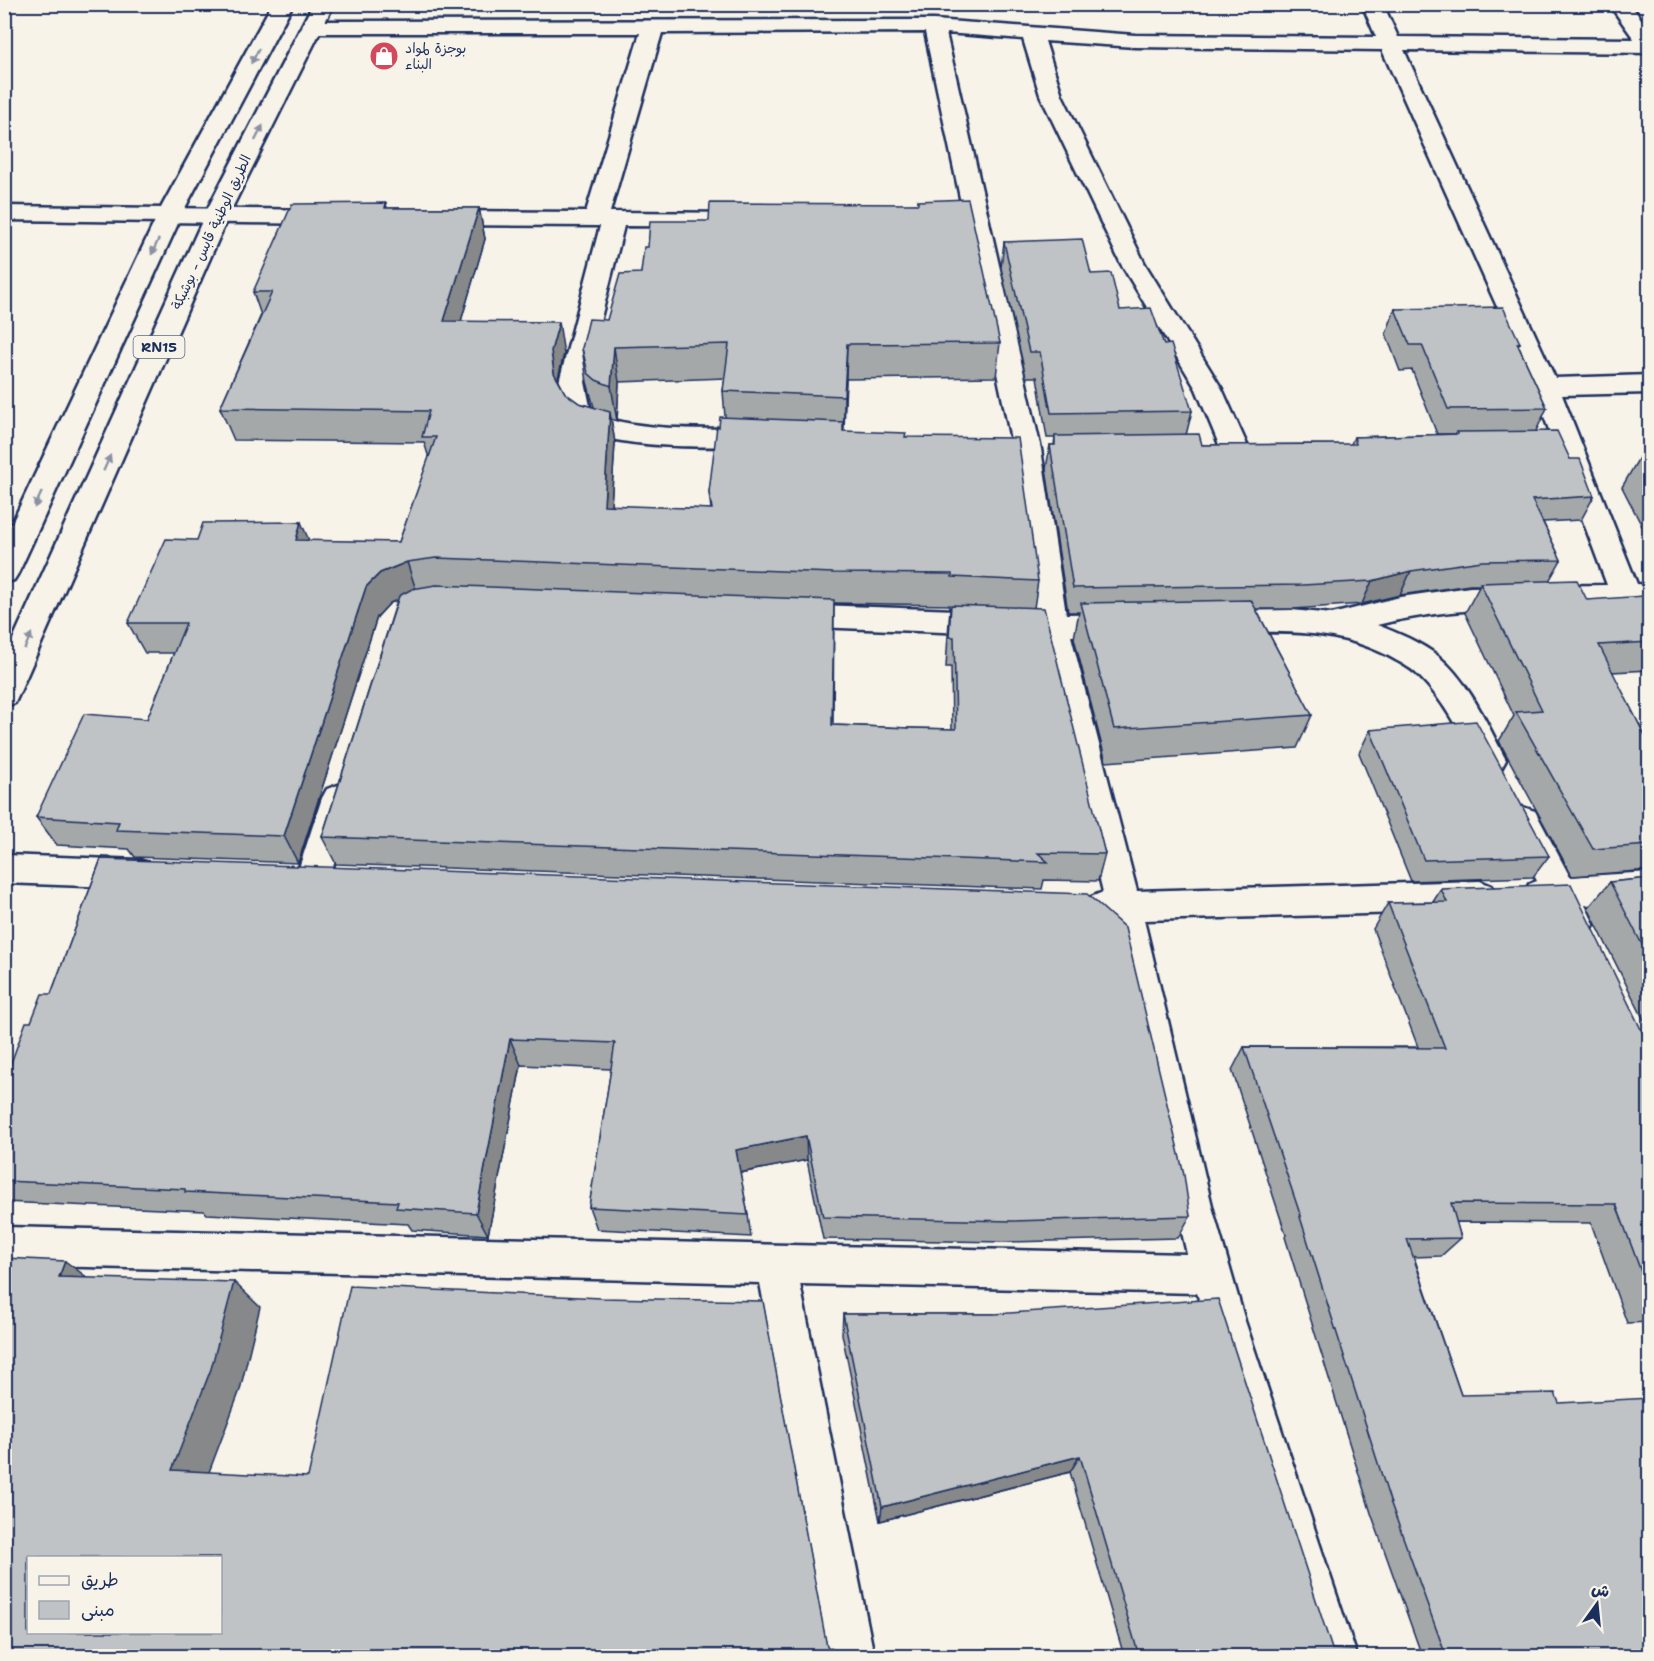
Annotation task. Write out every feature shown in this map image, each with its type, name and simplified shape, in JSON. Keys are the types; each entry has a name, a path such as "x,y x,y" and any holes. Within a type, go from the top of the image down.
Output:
{"street":[{"name":"RN15","path":"7,562 169,217 283,4"},
{"path":"784,26 785,4"},
{"path":"1372,4 1546,387 1556,444 1638,595 1650,641"},
{"path":"1619,4 1649,46"},
{"path":"318,16 653,26 934,26 1135,41 1649,46"},
{"name":"الطريق الوطنية قابس - بوشبكة","path":"4,694 217,216 318,16"},
{"path":"653,26 605,219 572,382 574,399 580,417 592,426 615,432 782,439"},
{"path":"934,26 965,221 1027,449 1053,625 1212,1274 1335,1656"},
{"path":"1032,33 1051,95 1133,264 1209,389 1235,447"},
{"path":"4,213 169,217 347,217"},
{"path":"418,218 778,220"},
{"path":"1546,387 1650,384"},
{"path":"1337,624 1400,608 1470,598 1638,595"},
{"path":"767,614 1053,625 1146,623"},
{"path":"1192,622 1274,621 1337,624 1395,644 1429,666 1458,700 1562,893 1591,955"},
{"path":"312,880 348,766"},
{"path":"4,869 170,875"},
{"path":"277,879 348,881"},
{"path":"1076,906 1124,908 1562,893 1650,886"},
{"path":"4,1246 1212,1274"},
{"path":"776,1264 851,1656"}],"building":[{"path":"968,199 1000,343 847,344 844,396 723,391 729,344 614,347 611,386 596,380 588,373 582,348 589,319 607,320 620,274 641,273 644,247 648,247 650,221 709,221 710,203 918,204 918,201"},
{"path":"386,203 385,208 479,208 444,321 559,322 551,351 554,373 565,393 579,403 610,412 604,505 712,509 709,492 720,417 843,422 843,431 906,433 905,437 1018,438 1038,581 952,577 952,574 834,573 436,558 407,562 380,573 366,587 284,836 116,830 119,822 36,817 84,714 147,719 186,623 128,623 166,539 197,540 203,523 301,522 296,540 399,542 436,437 422,437 429,411 220,408 272,292 253,292 292,204"},
{"path":"1082,239 1091,274 1111,273 1120,310 1151,308 1164,345 1171,344 1192,411 1051,413 1040,352 1029,352 1004,242"},
{"path":"1503,307 1547,408 1448,409 1422,345 1410,345 1395,309"},
{"path":"1557,431 1570,459 1580,459 1594,496 1532,500 1561,560 1482,561 1411,571 1372,581 1303,585 1073,588 1050,445 1055,445 1055,436 1199,434 1202,445 1356,444 1354,437 1458,434 1457,432"},
{"path":"1640,456 1650,456 1650,474"},
{"path":"1577,580 1587,600 1644,596 1650,607 1650,642 1599,645 1650,746 1650,845 1593,849 1516,712 1542,710 1480,583"},
{"path":"436,585 834,600 832,725 909,728 956,729 954,637 949,637 951,605 1044,608 1105,854 1038,853 1048,862 322,837 399,596 412,589"},
{"path":"1251,600 1312,715 1114,729 1081,603"},
{"path":"1476,721 1549,856 1424,860 1370,730"},
{"path":"101,859 1087,894 1125,928 1184,1175 1190,1216 1012,1221 823,1217 806,1136 736,1150 748,1215 589,1207 615,1043 510,1039 476,1213 396,1208 398,1202 4,1181 4,1082 26,1022 31,1022 42,994 51,994"},
{"path":"1650,878 1650,960 1610,882"},
{"path":"1571,884 1650,1048 1650,1296 1616,1204 1451,1203 1461,1238 1407,1239 1461,1395 1555,1393 1559,1403 1650,1398 1650,1656 1446,1656 1390,1501 1301,1217 1244,1047 1445,1048 1388,903 1447,902 1441,889"},
{"path":"4,1258 65,1261 59,1277 234,1282 211,1369 172,1470 308,1477 350,1286 601,1298 763,1301 827,1647 833,1649 835,1656 4,1656"},
{"path":"1218,1299 1332,1649 1355,1650 1357,1656 1139,1656 1080,1456 882,1507 843,1314 994,1314"}],"place":[{"name":"بوجزة لمواد البناء","path":"384,56"}]}
